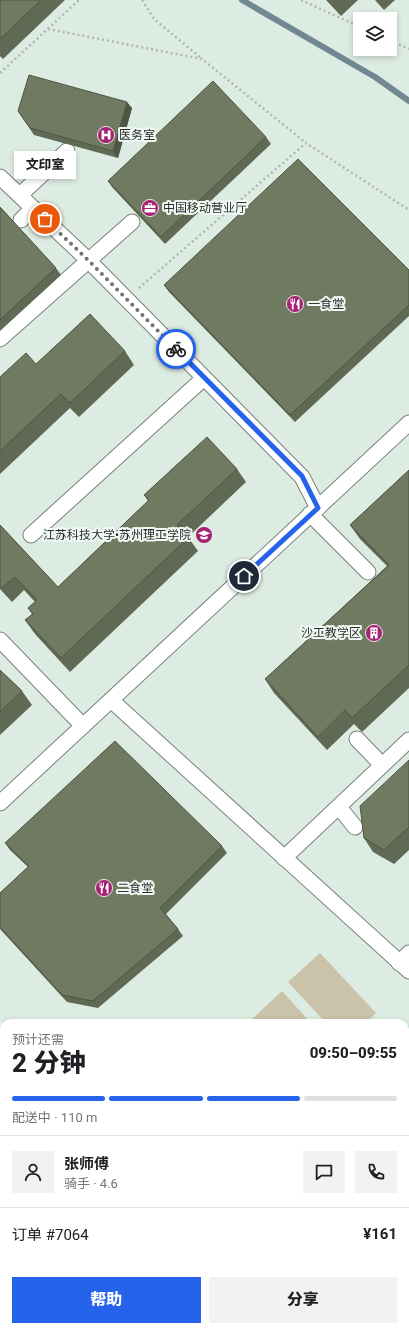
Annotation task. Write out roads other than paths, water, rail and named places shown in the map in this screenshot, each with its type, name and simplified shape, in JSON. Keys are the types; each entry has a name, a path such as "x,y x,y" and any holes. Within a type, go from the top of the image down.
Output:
{"street":[{"path":"20,195 67,151"},
{"path":"0,177 89,261 302,476 314,511 368,572"},
{"path":"21,220 33,208"},
{"path":"0,339 42,298 89,261 132,222"},
{"path":"31,535 204,378"},
{"path":"0,803 409,423"},
{"path":"0,640 83,726"},
{"path":"111,700 284,858 406,962"},
{"path":"357,739 382,765"},
{"path":"284,858 409,740"},
{"path":"339,806 356,827"}],"waterway":[{"path":"242,0 375,77 409,101"}],"place":[{"name":"医务室","path":"106,135"},
{"name":"中国移动营业厅","path":"150,208"},
{"name":"文印室","path":"45,219"},
{"name":"一食堂","path":"295,304"},
{"name":"江苏科技大学•苏州理工学院","path":"204,535"},
{"name":"沙工教学区","path":"374,633"},
{"name":"二食堂","path":"104,888"}]}
